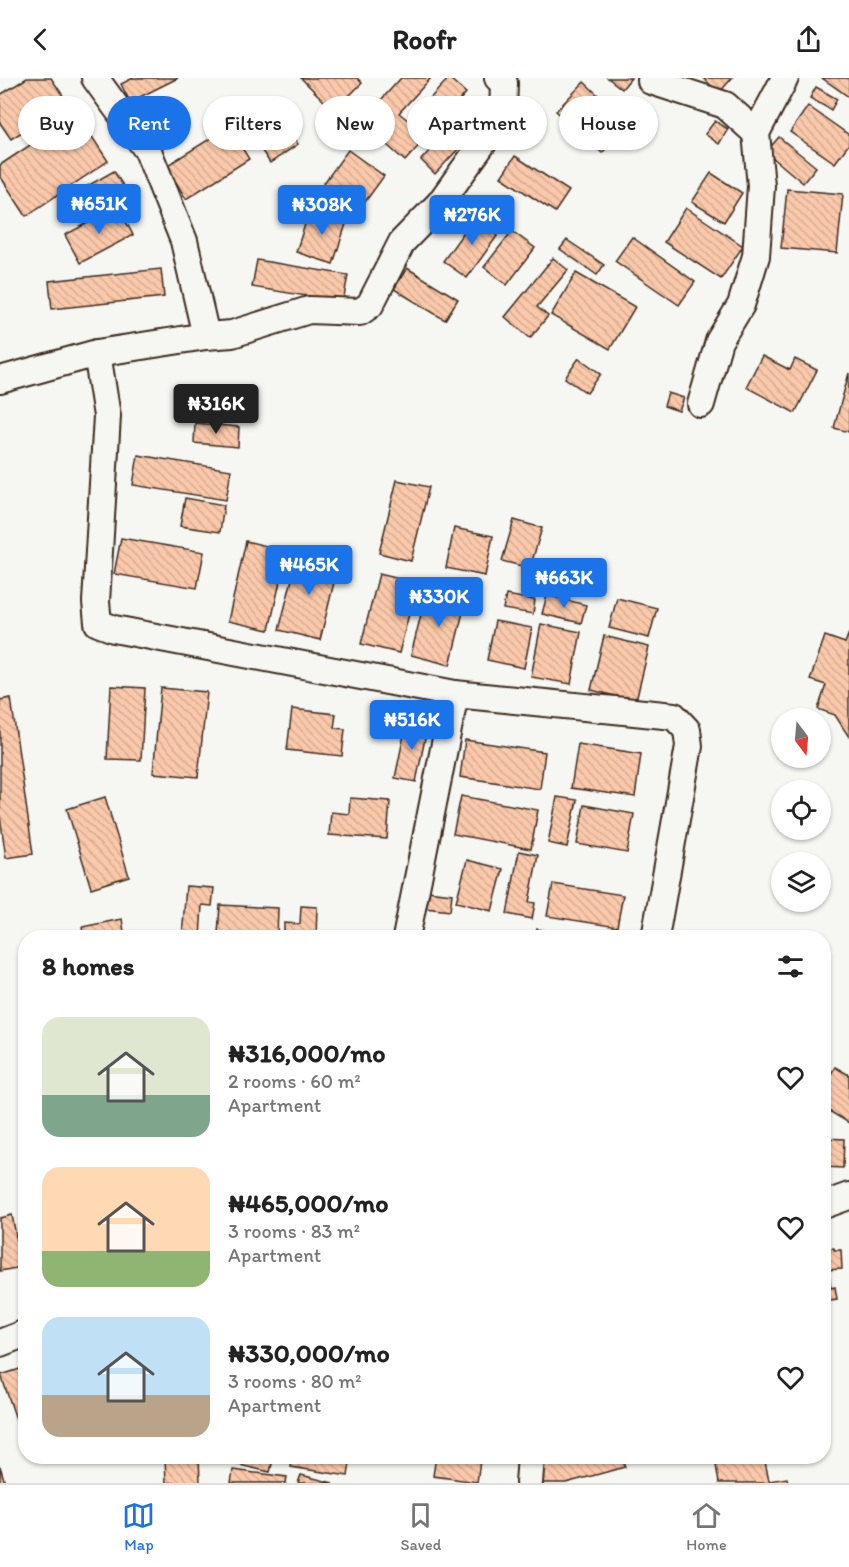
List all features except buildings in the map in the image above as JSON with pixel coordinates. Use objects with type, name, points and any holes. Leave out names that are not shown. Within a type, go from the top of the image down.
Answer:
[{"type":"street","points":[[95,78],[148,151],[184,241],[206,336]]},
{"type":"street","points":[[0,380],[97,353],[232,334],[309,310],[360,312],[366,309],[402,242],[441,203],[503,115],[504,83],[498,78]]},
{"type":"street","points":[[701,404],[719,341],[741,305],[756,256],[760,186],[756,134],[785,78]]},
{"type":"street","points":[[651,81],[725,105],[756,134]]},
{"type":"street","points":[[97,353],[107,416],[96,602],[98,623],[114,629],[455,694],[674,716],[687,730],[689,746],[657,930]]},
{"type":"street","points":[[408,930],[455,694]]},
{"type":"street","points":[[831,1202],[849,1196]]},
{"type":"street","points":[[0,1343],[18,1336]]},
{"type":"street","points":[[529,1483],[530,1464]]}]
